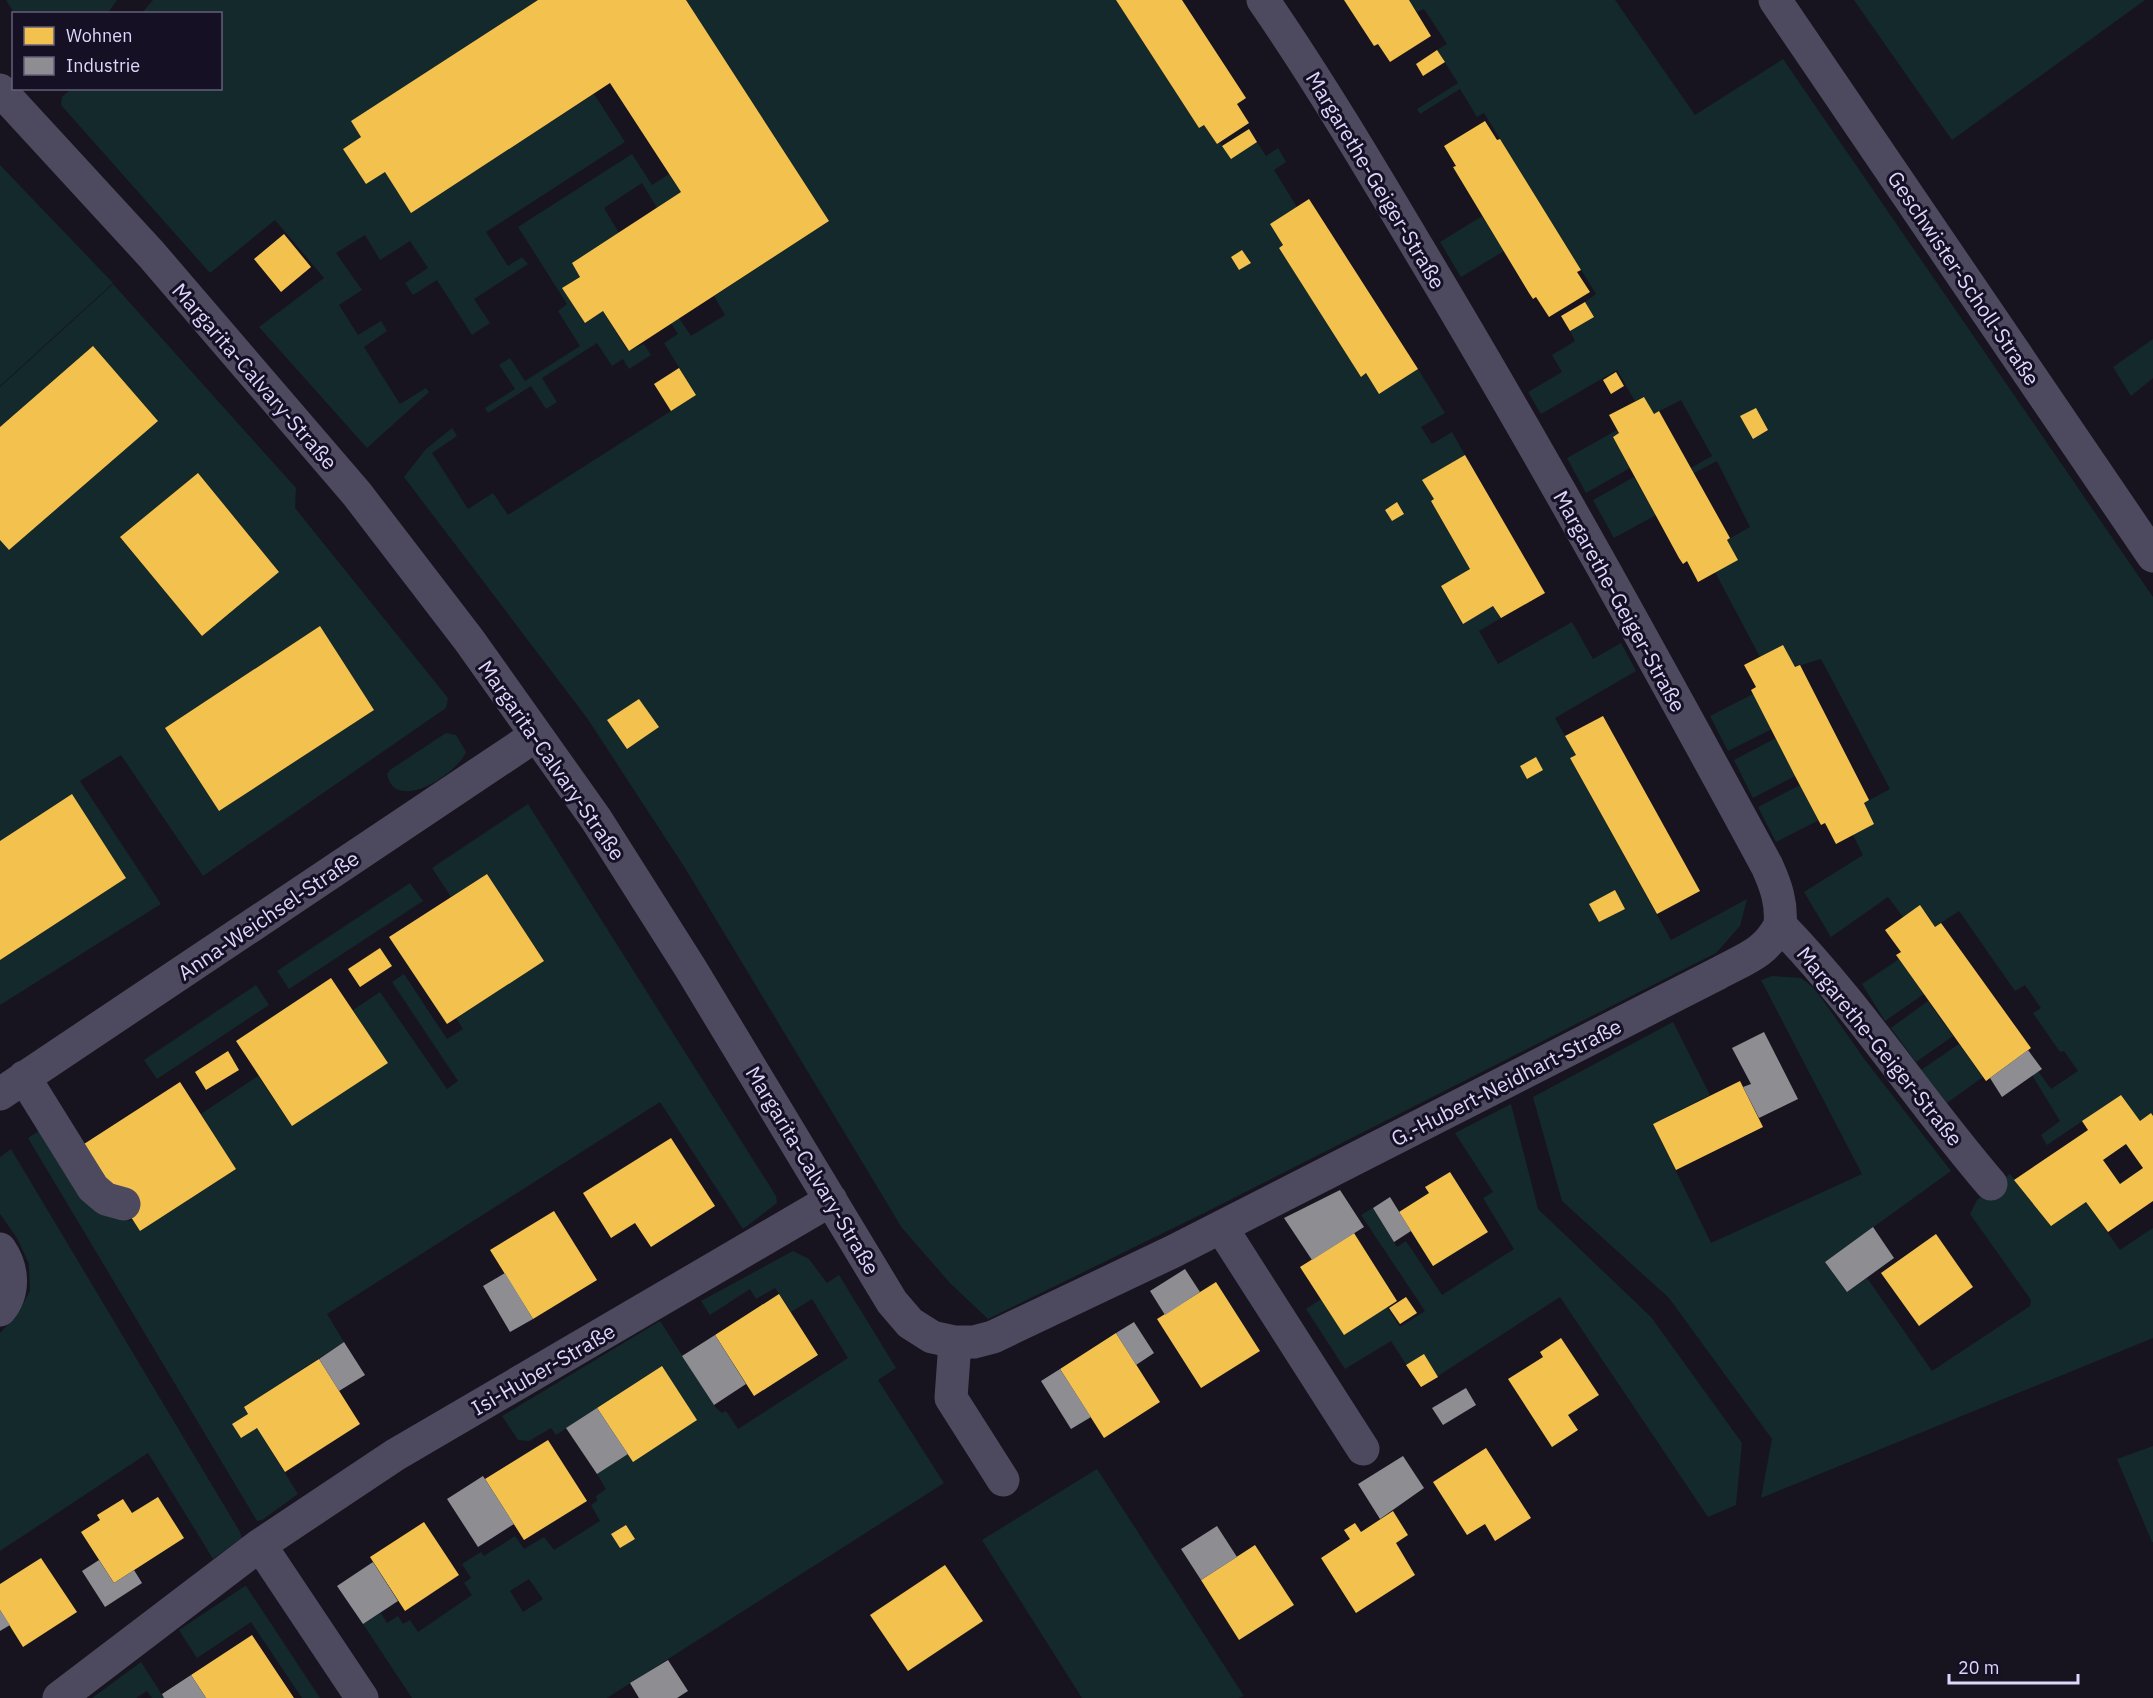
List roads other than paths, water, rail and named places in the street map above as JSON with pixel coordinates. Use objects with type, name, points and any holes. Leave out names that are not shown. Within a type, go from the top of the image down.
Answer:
[{"type":"street","name":"Margarethe-Geiger-Straße","points":[[1263,0],[1354,140],[1466,326],[1544,463],[1767,866],[1777,888],[1782,910],[1780,925],[1848,1000],[1903,1076],[1991,1184]]},
{"type":"street","name":"Geschwister-Scholl-Straße","points":[[1775,0],[2153,556]]},
{"type":"street","name":"Margarita-Calvary-Straße","points":[[0,90],[151,255],[357,494],[469,640],[609,839],[892,1302],[904,1316],[932,1337],[954,1342]]},
{"type":"street","name":"Anna-Weichsel-Straße","points":[[12,1085],[535,736]]},
{"type":"street","name":"G.-Hubert-Neidhart-Straße","points":[[954,1342],[974,1342],[1012,1329],[1221,1227],[1758,952],[1771,942],[1780,925]]},
{"type":"street","points":[[12,1085],[93,1188],[106,1199],[124,1204]]},
{"type":"street","name":"Isi-Huber-Straße","points":[[59,1698],[260,1545],[395,1455],[831,1200]]},
{"type":"street","points":[[1221,1227],[1363,1449]]},
{"type":"street","points":[[0,1249],[7,1261],[11,1282],[10,1293],[0,1310]]},
{"type":"street","points":[[954,1342],[951,1398],[1003,1480]]},
{"type":"street","points":[[260,1545],[362,1698]]}]
